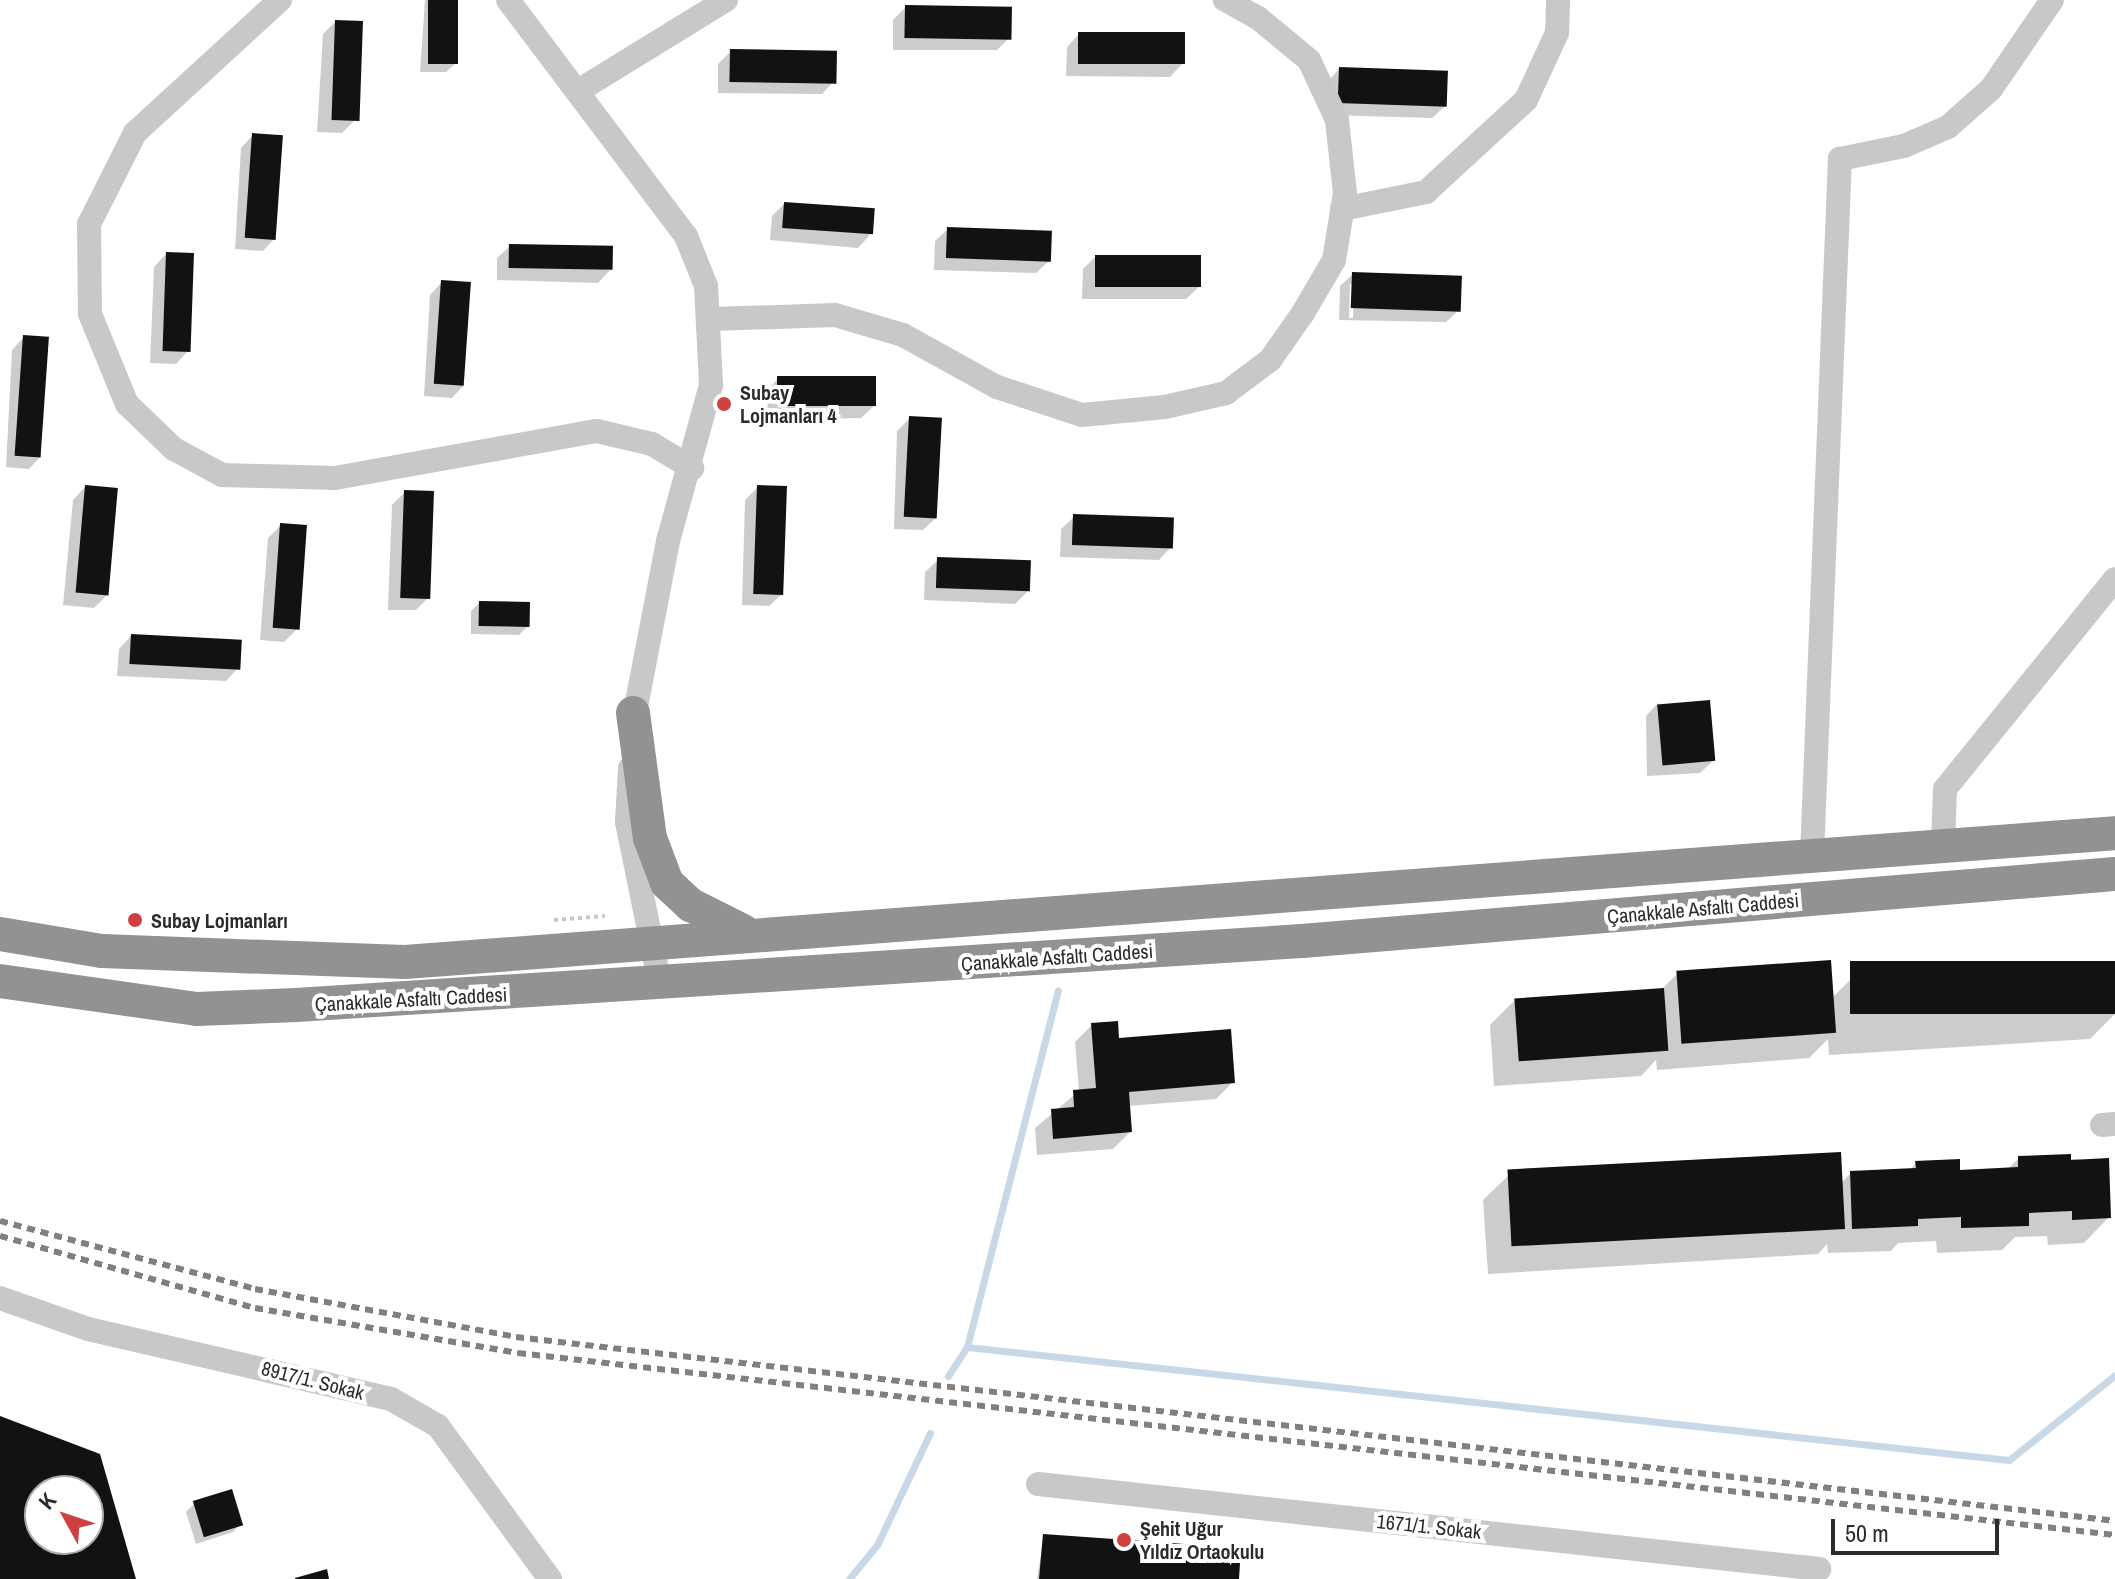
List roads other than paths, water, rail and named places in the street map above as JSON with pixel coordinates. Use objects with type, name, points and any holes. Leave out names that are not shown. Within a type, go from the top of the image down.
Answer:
[{"type":"highway","points":[[633,713],[650,838],[667,883],[691,905],[747,933]]},
{"type":"highway","name":"Çanakkale Asfaltı Caddesi","points":[[0,934],[102,951],[405,962],[651,939],[2115,833]]},
{"type":"highway","name":"Çanakkale Asfaltı Caddesi","points":[[0,981],[197,1009],[660,984],[1286,942],[2115,874]]},
{"type":"street","points":[[280,0],[135,133],[89,224],[90,314],[127,404],[174,449],[222,475],[335,478],[597,431],[652,444],[692,468]]},
{"type":"street","points":[[508,0],[686,236],[706,286],[711,319],[711,385],[692,468],[668,541],[633,713],[627,822],[660,984]]},
{"type":"street","points":[[578,91],[726,0]]},
{"type":"street","points":[[711,319],[835,315],[903,335],[997,387],[1082,415],[1165,407],[1226,393],[1270,360],[1334,260],[1342,209],[1337,120],[1309,60],[1258,18],[1225,0]]},
{"type":"street","points":[[1342,209],[1426,192],[1526,100],[1557,33],[1558,0]]},
{"type":"street","points":[[1812,855],[1840,159],[1904,146],[1948,127],[1991,89],[2052,0]]},
{"type":"street","points":[[1943,844],[1945,789],[2115,579]]},
{"type":"street","name":"8917/1. Sokak","points":[[0,1298],[88,1329],[391,1399],[438,1426],[550,1579]]},
{"type":"street","name":"1671/1. Sokak","points":[[1038,1484],[1819,1569]]},
{"type":"waterway","points":[[967,1347],[1058,990]]},
{"type":"waterway","points":[[948,1376],[967,1347],[2009,1460],[2115,1375]]},
{"type":"waterway","points":[[849,1579],[877,1545],[930,1433]]},
{"type":"railway","points":[[0,1221],[255,1289],[516,1337],[2115,1521]]},
{"type":"railway","points":[[0,1236],[255,1308],[518,1353],[2115,1535]]},
{"type":"place","name":"Subay Lojmanları 4","points":[[724,404]]},
{"type":"place","name":"Subay Lojmanları","points":[[135,920]]},
{"type":"place","name":"Şehit Uğur Yıldız Ortaokulu","points":[[1124,1540]]}]
